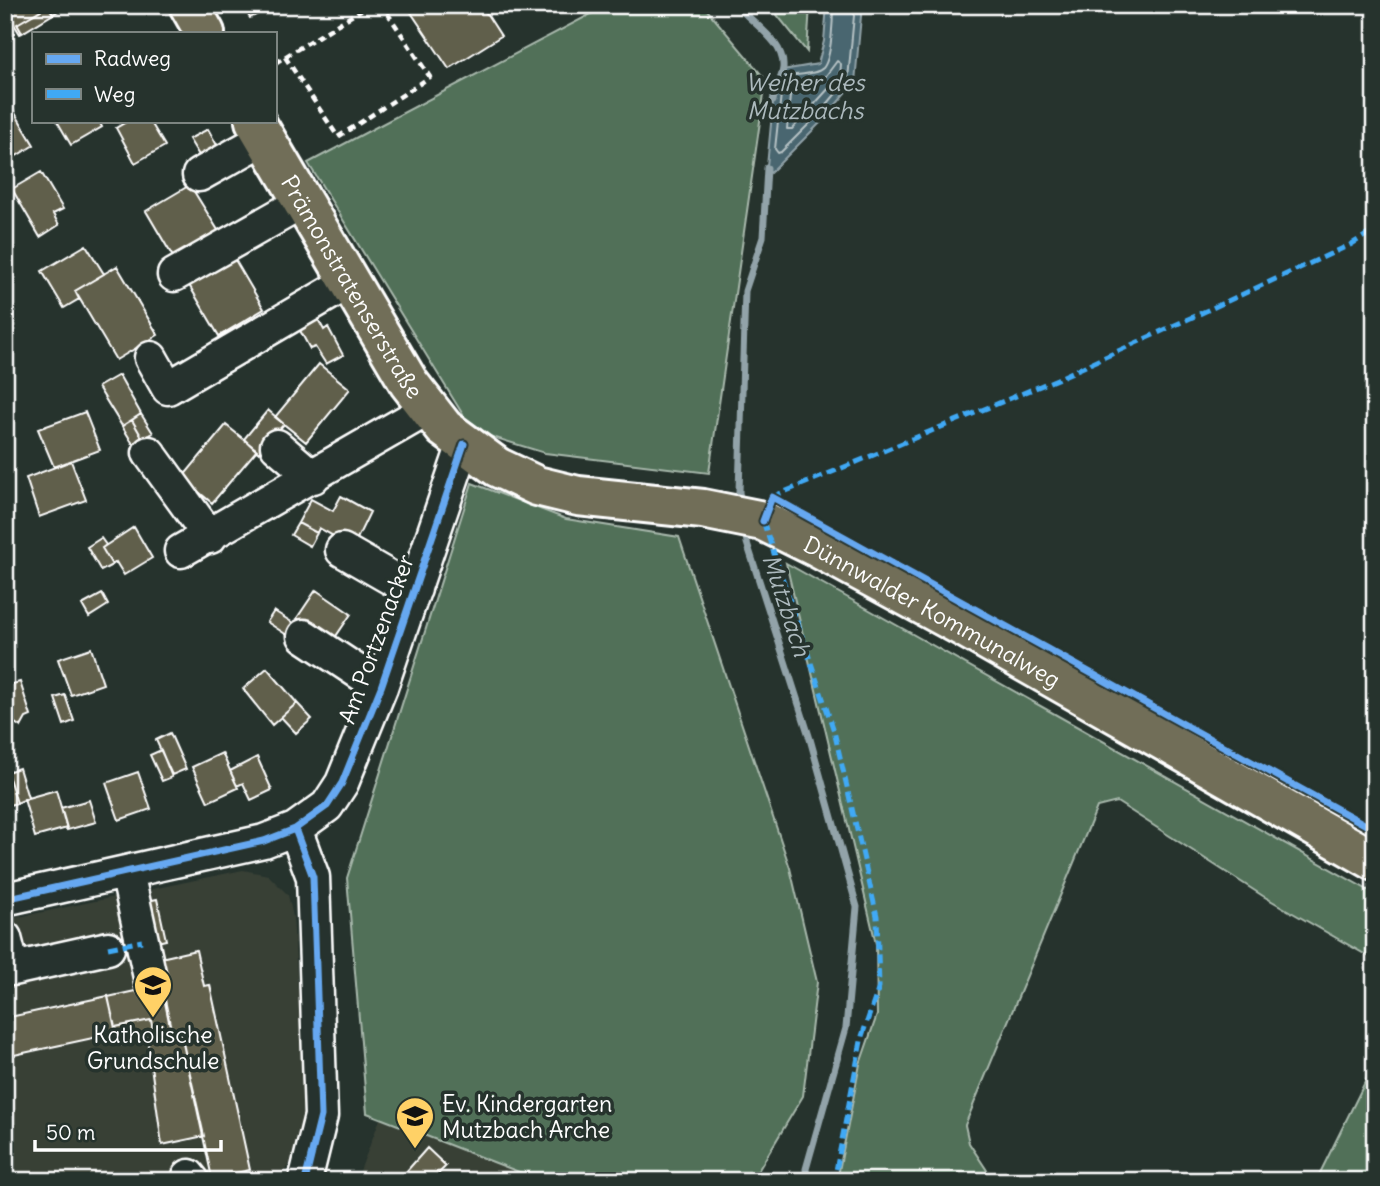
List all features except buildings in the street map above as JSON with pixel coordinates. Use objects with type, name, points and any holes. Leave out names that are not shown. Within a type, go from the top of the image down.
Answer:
[{"type":"main road","points":[[189,5],[204,32]]},
{"type":"main road","name":"Prämonstratenserstraße","points":[[260,129],[409,383],[444,428],[464,444]]},
{"type":"main road","name":"Dünnwalder Kommunalweg","points":[[464,444],[497,467],[537,486],[578,496],[703,509],[753,518],[818,548],[967,629],[1375,861]]},
{"type":"street","points":[[200,175],[260,129]]},
{"type":"street","points":[[174,275],[303,202]]},
{"type":"street","points":[[151,358],[168,388],[349,282]]},
{"type":"street","points":[[181,551],[210,537],[428,409]]},
{"type":"street","name":"Am Portzenacker","points":[[5,899],[264,841],[295,829],[327,806],[342,783],[381,687],[464,444]]},
{"type":"street","points":[[277,446],[313,477]]},
{"type":"street","points":[[149,453],[210,537]]},
{"type":"street","points":[[342,550],[415,589]]},
{"type":"street","points":[[304,636],[381,687]]},
{"type":"street","points":[[295,829],[313,877],[321,1116],[305,1181]]},
{"type":"street","points":[[127,872],[151,982]]},
{"type":"street","points":[[5,938],[13,969],[107,948]]},
{"type":"path","points":[[276,62],[369,5]]},
{"type":"path","points":[[285,57],[338,137],[430,77],[382,5]]},
{"type":"shaded area","name":"Katholische Grundschule","points":[[243,870],[268,875],[288,895],[293,917],[307,1118],[292,1160],[277,1181],[5,1181],[5,920]]},
{"type":"shaded area","name":"Ev. Kindergarten Mutzbach Arche","points":[[380,1119],[542,1181],[356,1181]]},
{"type":"green space","points":[[608,5],[703,5],[766,80],[709,473],[545,453],[473,431],[308,163]]},
{"type":"green space","points":[[769,5],[810,5],[807,52]]},
{"type":"green space","points":[[472,483],[566,519],[679,537],[790,868],[817,982],[803,1096],[758,1171],[759,1181],[542,1181],[367,1113],[347,878]]},
{"type":"green space","points":[[786,563],[1375,894],[1375,960],[1263,896],[1117,802],[1097,807],[965,1125],[969,1143],[994,1181],[837,1181],[860,1064],[877,1015],[876,944]]},
{"type":"green space","points":[[1375,1062],[1375,1159],[1365,1181],[1316,1181]]},
{"type":"water","name":"Weiher des Mutzbachs","points":[[827,5],[862,5],[855,82],[824,119],[766,177],[774,92],[783,70],[818,64],[824,41]]},
{"type":"waterway","name":"Mutzbach","points":[[737,5],[779,49],[783,68],[773,101]]},
{"type":"waterway","name":"Mutzbach","points":[[741,506],[739,492],[745,291],[763,237],[767,168]]},
{"type":"waterway","name":"Mutzbach","points":[[745,528],[747,543],[810,739],[857,907],[846,1028],[806,1169],[807,1181]]},
{"type":"marked path","points":[[772,497],[1057,379],[1350,245],[1375,230]]},
{"type":"marked path","points":[[763,521],[834,731],[877,916],[879,987],[862,1036],[834,1181]]},
{"type":"marked path","points":[[108,948],[142,941]]},
{"type":"cycle path","points":[[5,899],[264,841],[295,829],[327,806],[342,783],[381,687],[464,444]]},
{"type":"cycle path","points":[[763,521],[772,497],[1375,830]]},
{"type":"cycle path","points":[[295,829],[313,877],[321,1116],[305,1181]]},
{"type":"place","name":"Katholische Grundschule","points":[[153,1019]]},
{"type":"place","name":"Ev. Kindergarten Mutzbach Arche","points":[[415,1150]]}]
